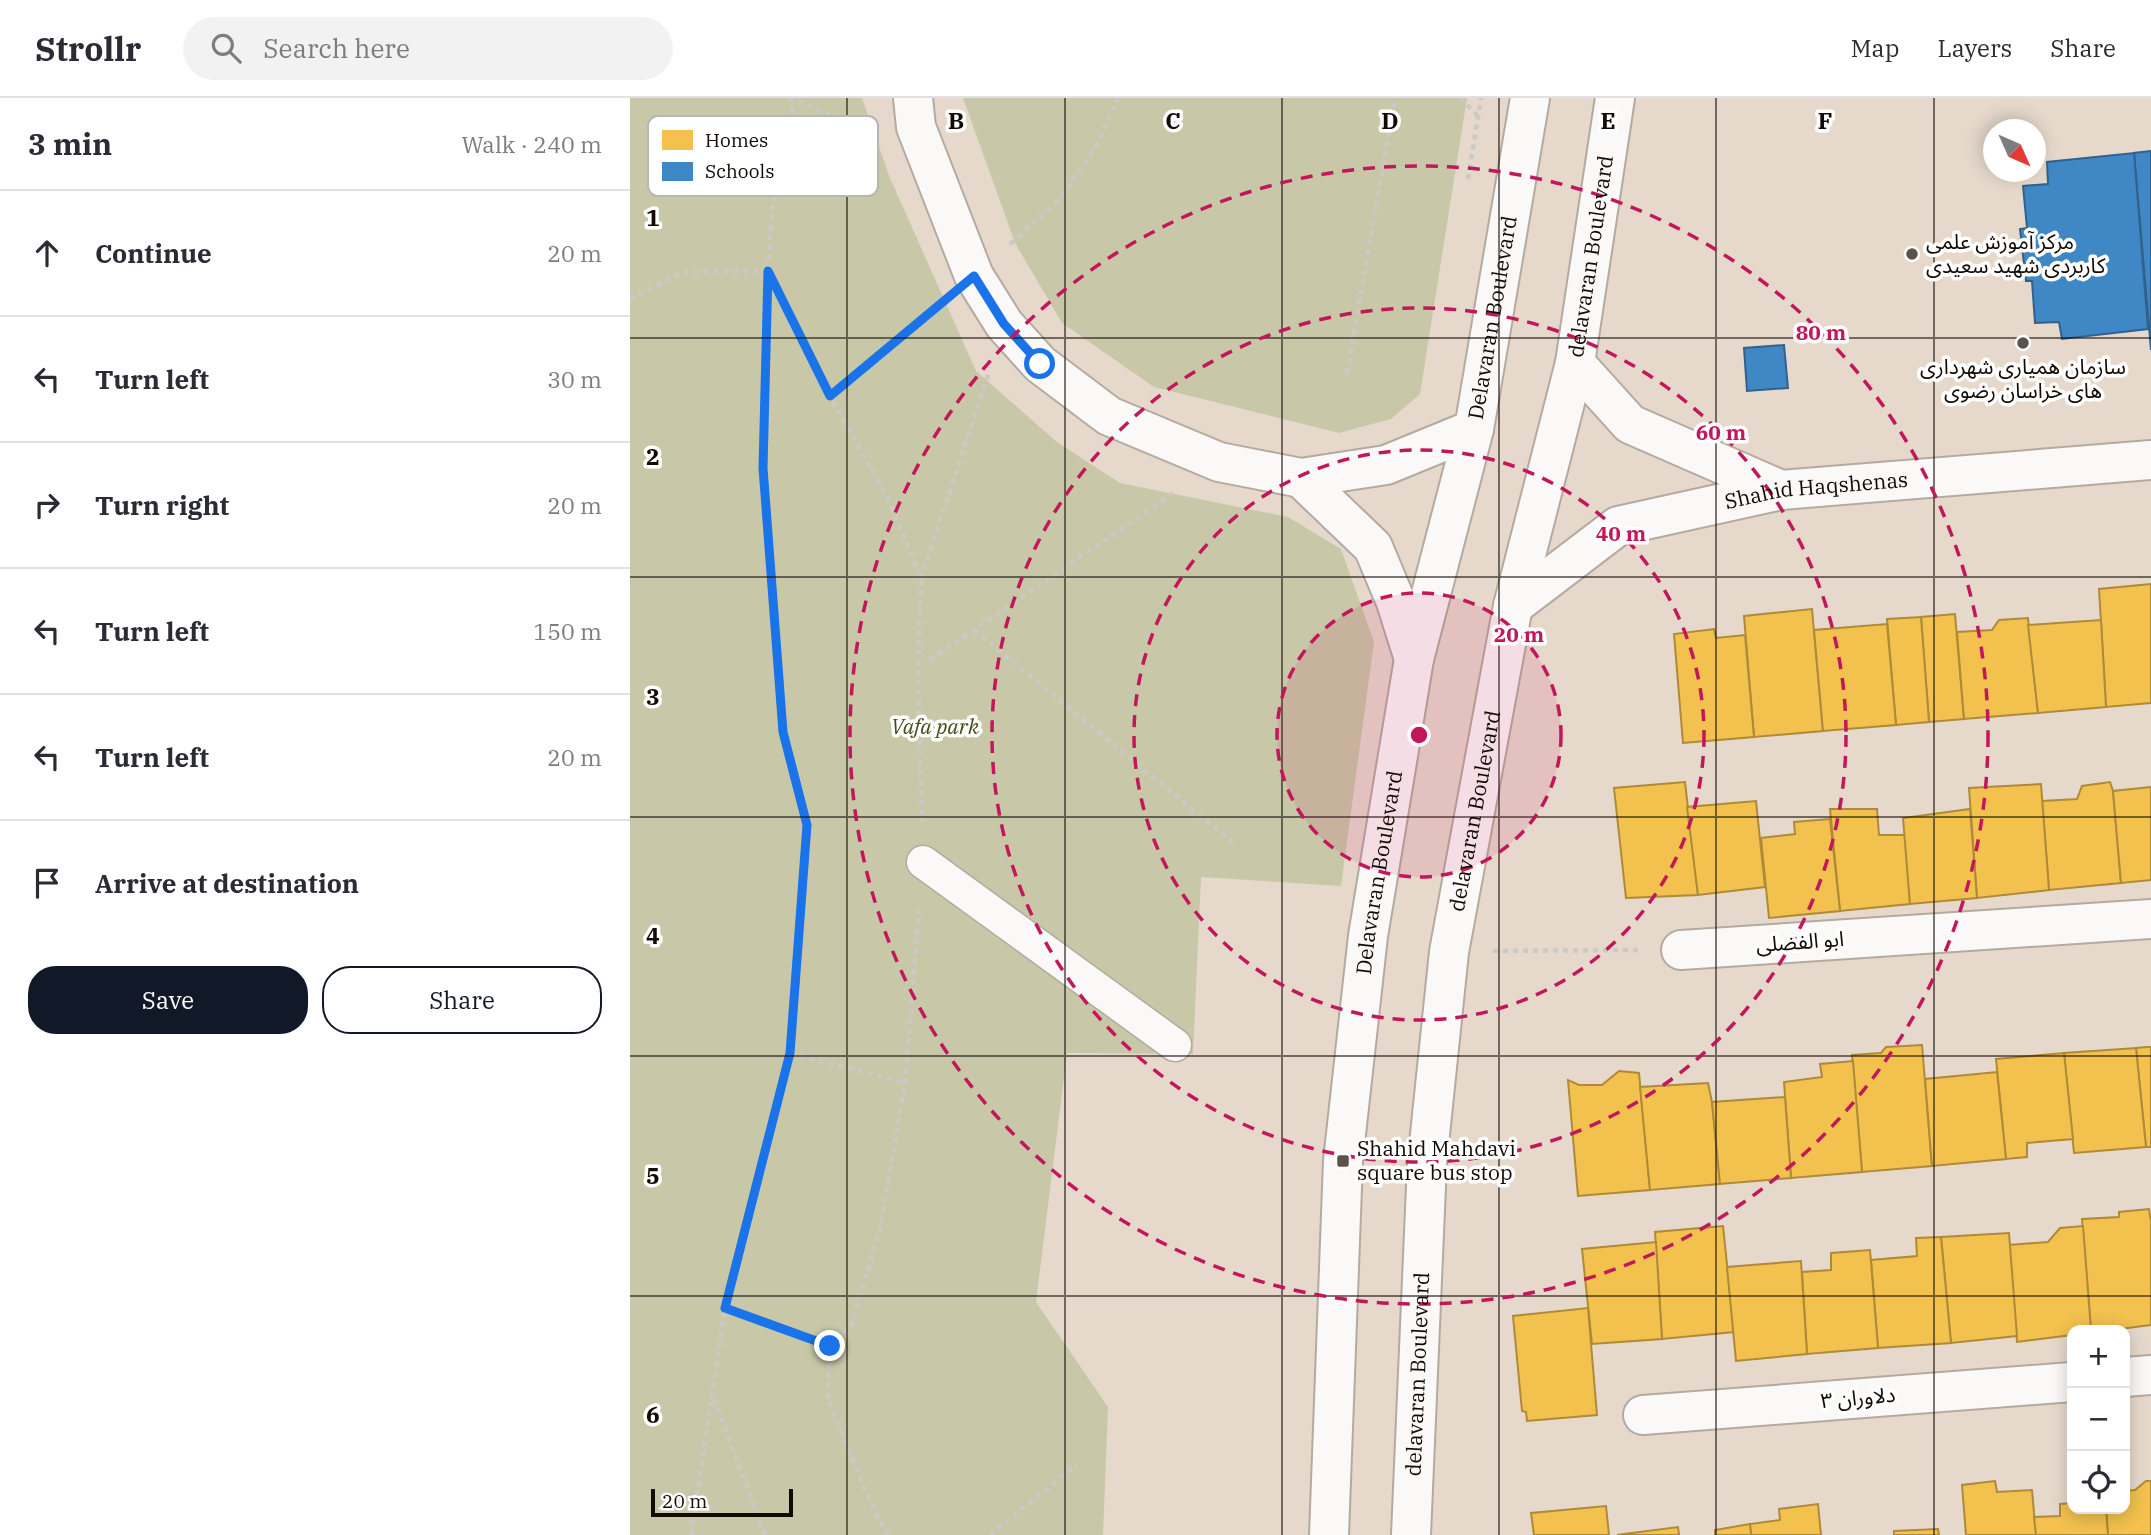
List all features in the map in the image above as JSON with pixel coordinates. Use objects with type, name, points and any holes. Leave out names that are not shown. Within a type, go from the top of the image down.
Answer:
[{"type":"street","name":"Delavaran Boulevard","points":[[1329,1535],[1343,1161],[1368,936],[1415,659],[1474,429],[1530,98]]},
{"type":"street","name":"delavaran Boulevard","points":[[1411,1535],[1427,1163],[1449,952],[1513,606],[1575,363],[1615,98]]},
{"type":"street","points":[[914,112],[974,276],[1004,324],[1040,364],[1109,416],[1219,462],[1301,478],[1386,466],[1474,429]]},
{"type":"street","points":[[1575,363],[1630,424],[1781,489]]},
{"type":"street","name":"Shahid Haqshenas","points":[[1513,606],[1618,526],[1781,489],[2151,460]]},
{"type":"street","points":[[1301,478],[1373,547],[1415,659]]},
{"type":"street","points":[[923,862],[1175,1045]]},
{"type":"street","name":"ابو الفضلی","points":[[1681,950],[2151,919]]},
{"type":"street","points":[[2130,1377],[2151,1375]]},
{"type":"street","name":"دلاوران ۳","points":[[1643,1415],[2067,1382]]},
{"type":"path","points":[[768,271],[830,396],[974,276],[1060,199],[1099,141],[1118,98]]},
{"type":"path","points":[[1347,373],[1395,98]]},
{"type":"path","points":[[1460,98],[1478,116]]},
{"type":"path","points":[[791,100],[830,116]]},
{"type":"path","points":[[878,121],[914,112]]},
{"type":"path","points":[[691,1535],[725,1308],[790,1053],[807,825],[783,732],[763,468],[768,271],[774,196]]},
{"type":"path","points":[[630,299],[682,272],[768,271]]},
{"type":"path","points":[[921,579],[1004,324]]},
{"type":"path","points":[[930,660],[1219,462]]},
{"type":"path","points":[[974,630],[1236,845]]},
{"type":"path","points":[[1449,952],[1681,950]]},
{"type":"path","points":[[790,1053],[905,1083]]},
{"type":"path","points":[[725,1308],[830,1346],[828,1399],[870,1501],[888,1535]]},
{"type":"path","points":[[713,1398],[765,1535]]},
{"type":"path","points":[[989,1535],[1077,1464]]},
{"type":"green space","name":"Vafa park","points":[[630,98],[862,98],[868,116],[648,116],[648,196],[878,196],[878,144],[890,178],[976,371],[1057,442],[1120,483],[1288,517],[1341,549],[1374,642],[1341,886],[1201,877],[1193,1054],[1067,1053],[1036,1302],[1108,1407],[1103,1535],[630,1535]]},
{"type":"green space","points":[[963,98],[1467,98],[1420,394],[1391,419],[1339,433],[1154,387],[1062,323],[1015,243]]},
{"type":"building: Homes","points":[[2151,584],[2151,703],[2106,707],[2099,589]]},
{"type":"building: Homes","points":[[1812,609],[1823,731],[1754,737],[1744,616]]},
{"type":"building: Homes","points":[[1955,614],[1964,719],[1929,722],[1921,617]]},
{"type":"building: Homes","points":[[1921,617],[1929,722],[1896,725],[1887,619]]},
{"type":"building: Homes","points":[[2028,618],[2038,713],[1964,719],[1957,632],[1992,630],[1999,620]]},
{"type":"building: Homes","points":[[2101,620],[2106,707],[2038,713],[2028,625]]},
{"type":"building: Homes","points":[[1887,624],[1896,725],[1823,731],[1814,630]]},
{"type":"building: Homes","points":[[1714,629],[1716,638],[1745,635],[1754,737],[1683,743],[1674,634]]},
{"type":"building: Homes","points":[[1685,782],[1698,895],[1626,898],[1614,788]]},
{"type":"building: Homes","points":[[2110,782],[2121,883],[2049,890],[2042,801],[2077,799],[2082,786]]},
{"type":"building: Homes","points":[[2041,784],[2049,890],[1977,898],[1969,788]]},
{"type":"building: Homes","points":[[2151,787],[2151,880],[2121,883],[2113,791]]},
{"type":"building: Homes","points":[[1756,801],[1765,887],[1698,895],[1687,807]]},
{"type":"building: Homes","points":[[1830,809],[1877,809],[1879,835],[1905,835],[1910,904],[1840,911]]},
{"type":"building: Homes","points":[[1970,809],[1977,898],[1910,904],[1903,818]]},
{"type":"building: Homes","points":[[1830,819],[1840,911],[1769,918],[1761,838],[1795,834],[1794,822]]},
{"type":"building: Homes","points":[[1922,1045],[1932,1166],[1862,1172],[1852,1055],[1881,1053],[1886,1047]]},
{"type":"building: Homes","points":[[2151,1047],[2151,1147],[2146,1147],[2136,1048]]},
{"type":"building: Homes","points":[[2136,1048],[2146,1147],[2074,1153],[2064,1053]]},
{"type":"building: Homes","points":[[2064,1053],[2073,1139],[2027,1143],[2027,1157],[2006,1159],[1996,1059]]},
{"type":"building: Homes","points":[[1853,1061],[1862,1172],[1791,1178],[1784,1082],[1822,1077],[1820,1064]]},
{"type":"building: Homes","points":[[1619,1071],[1639,1073],[1650,1190],[1578,1196],[1568,1080],[1579,1085],[1602,1085]]},
{"type":"building: Homes","points":[[1997,1072],[2006,1159],[1932,1166],[1925,1079]]},
{"type":"building: Homes","points":[[1708,1083],[1720,1184],[1650,1190],[1640,1087]]},
{"type":"building: Homes","points":[[1785,1097],[1791,1178],[1720,1184],[1712,1102]]},
{"type":"building: Homes","points":[[2149,1209],[2151,1325],[2130,1328],[2130,1325],[2091,1325],[2082,1219],[2119,1217],[2119,1212]]},
{"type":"building: Homes","points":[[1723,1226],[1734,1332],[1662,1339],[1655,1232]]},
{"type":"building: Homes","points":[[2083,1226],[2091,1325],[2067,1325],[2067,1336],[2017,1342],[2009,1245],[2048,1242],[2060,1228]]},
{"type":"building: Homes","points":[[2009,1233],[2017,1336],[1951,1343],[1941,1237]]},
{"type":"building: Homes","points":[[1941,1237],[1951,1343],[1878,1348],[1871,1260],[1917,1256],[1916,1238]]},
{"type":"building: Homes","points":[[1656,1242],[1662,1339],[1592,1344],[1582,1249]]},
{"type":"building: Homes","points":[[1870,1250],[1878,1348],[1807,1354],[1802,1272],[1831,1270],[1831,1253]]},
{"type":"building: Homes","points":[[1801,1261],[1807,1354],[1736,1361],[1727,1267]]},
{"type":"building: Homes","points":[[1588,1308],[1597,1415],[1527,1421],[1526,1412],[1522,1411],[1513,1316]]},
{"type":"building: Homes","points":[[1995,1481],[1997,1492],[2032,1490],[2036,1535],[1966,1535],[1962,1485]]},
{"type":"building: Homes","points":[[2146,1481],[2151,1481],[2151,1535],[2108,1535],[2106,1514],[2130,1514],[2130,1490],[2135,1490]]},
{"type":"building: Homes","points":[[2067,1503],[2067,1514],[2106,1514],[2108,1535],[2036,1535],[2034,1517],[2060,1516],[2060,1504]]},
{"type":"building: Homes","points":[[1818,1504],[1821,1535],[1751,1535],[1750,1524],[1780,1520],[1779,1509]]},
{"type":"building: Homes","points":[[1606,1506],[1609,1535],[1534,1535],[1531,1513]]},
{"type":"building: Homes","points":[[1750,1524],[1751,1535],[1715,1535],[1715,1530]]},
{"type":"building: Homes","points":[[1678,1527],[1679,1535],[1617,1535],[1624,1534]]},
{"type":"building: Homes","points":[[1938,1529],[1939,1535],[1894,1535],[1894,1531]]},
{"type":"building: Schools","points":[[2151,151],[2151,350],[2134,153]]},
{"type":"building: Schools","points":[[2134,153],[2148,329],[2062,339],[2059,322],[2035,323],[2032,281],[2026,281],[2020,229],[2027,228],[2023,186],[2048,184],[2047,162]]},
{"type":"building: Schools","points":[[1784,345],[1788,388],[1747,391],[1744,348]]},
{"type":"place","name":"مرکز آموزش علمی کاربردی شهید سعیدی","points":[[1912,254]]},
{"type":"place","name":"سازمان همیاری شهرداری های خراسان رضوی","points":[[2023,343]]},
{"type":"place","name":"Shahid Mahdavi square bus stop","points":[[1343,1161]]},
{"type":"route","points":[[830,1346],[725,1308],[790,1053],[807,825],[783,732],[763,468],[768,271],[830,396],[974,276],[1004,324],[1040,364]]}]
